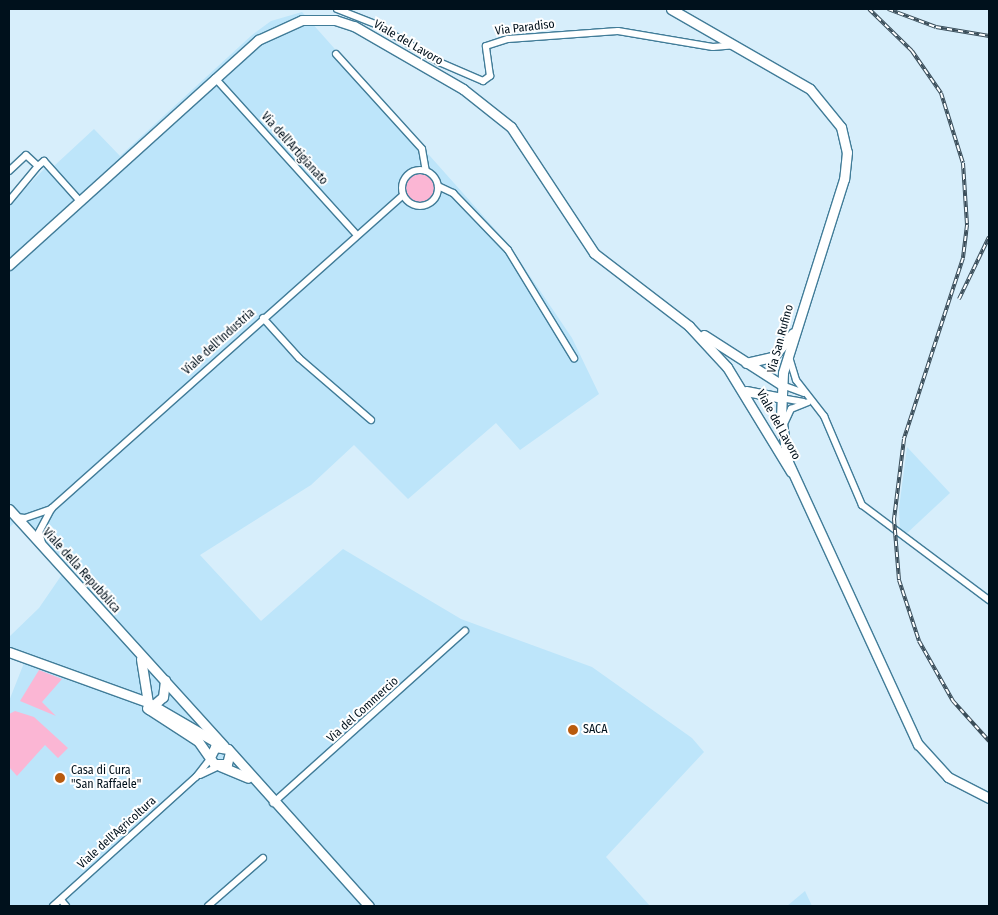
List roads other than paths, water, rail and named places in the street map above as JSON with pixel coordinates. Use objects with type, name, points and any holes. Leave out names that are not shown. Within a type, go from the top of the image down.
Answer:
[{"type":"street","name":"Via Paradiso","points":[[335,20],[338,9],[483,81],[490,76],[486,46],[508,39],[618,31],[713,47],[735,45]]},
{"type":"street","name":"Via San Rufino","points":[[671,9],[819,96],[844,138],[844,179],[788,349],[781,398],[782,432],[792,473],[918,744],[948,776],[989,798]]},
{"type":"street","name":"Viale del Lavoro","points":[[9,265],[215,78],[278,28],[302,20],[335,20],[354,26],[463,89],[499,116],[523,141],[569,220],[594,253],[689,326],[782,385]]},
{"type":"street","points":[[336,54],[422,149],[426,172],[438,186],[453,193],[508,250],[574,358]]},
{"type":"street","name":"Via dell'Artigianato","points":[[215,78],[356,234]]},
{"type":"street","points":[[9,171],[26,155],[38,166]]},
{"type":"street","points":[[9,201],[44,161],[79,200]]},
{"type":"street","points":[[426,172],[407,176],[403,195],[412,204],[424,206],[435,198],[438,186]]},
{"type":"street","name":"Viale dell'Industria","points":[[27,530],[38,515],[52,508],[356,234],[403,195]]},
{"type":"street","points":[[263,318],[299,358],[371,420]]},
{"type":"street","name":"Viale del Lavoro","points":[[689,326],[744,390],[792,473]]},
{"type":"street","points":[[743,362],[773,357],[793,333]]},
{"type":"street","points":[[788,349],[793,376],[809,399]]},
{"type":"street","points":[[782,385],[817,405],[867,511],[989,600]]},
{"type":"street","name":"Viale del Lavoro","points":[[744,390],[755,396],[781,398]]},
{"type":"street","points":[[781,398],[809,399]]},
{"type":"street","points":[[782,432],[791,409],[809,399]]},
{"type":"street","name":"Viale dell'Industria","points":[[42,525],[52,508]]},
{"type":"street","name":"Viale dell'Industria","points":[[12,513],[38,515]]},
{"type":"street","name":"Viale della Repubblica","points":[[12,513],[134,649],[165,680],[252,780],[369,906]]},
{"type":"street","points":[[27,530],[42,525],[42,547]]},
{"type":"street","name":"Via del Commercio","points":[[273,803],[465,631]]},
{"type":"street","name":"Viale della Repubblica","points":[[134,649],[146,667],[150,705],[198,740],[210,758],[220,766],[252,780]]},
{"type":"street","points":[[9,652],[125,693],[150,705],[225,748],[229,761],[220,766]]},
{"type":"street","points":[[45,665],[150,705]]},
{"type":"street","points":[[125,693],[140,691],[147,680]]},
{"type":"street","points":[[150,705],[163,697],[165,680]]},
{"type":"street","points":[[210,758],[213,748],[225,748]]},
{"type":"street","name":"Viale dell'Agricoltura","points":[[54,906],[196,777],[210,758]]},
{"type":"street","name":"Viale dell'Agricoltura","points":[[196,777],[220,766]]},
{"type":"street","points":[[208,906],[263,858]]},
{"type":"street","points":[[60,900],[66,906]]},
{"type":"railway","points":[[869,9],[912,51],[941,93],[963,163],[967,225],[963,258],[904,439],[894,519],[899,580],[919,641],[953,701],[989,741]]},
{"type":"railway","points":[[888,9],[936,27],[989,36]]},
{"type":"railway","points":[[959,299],[989,237]]},
{"type":"place","name":"SACA","points":[[573,730]]},
{"type":"place","name":"Casa di Cura \"San Raffaele\"","points":[[60,778]]}]
